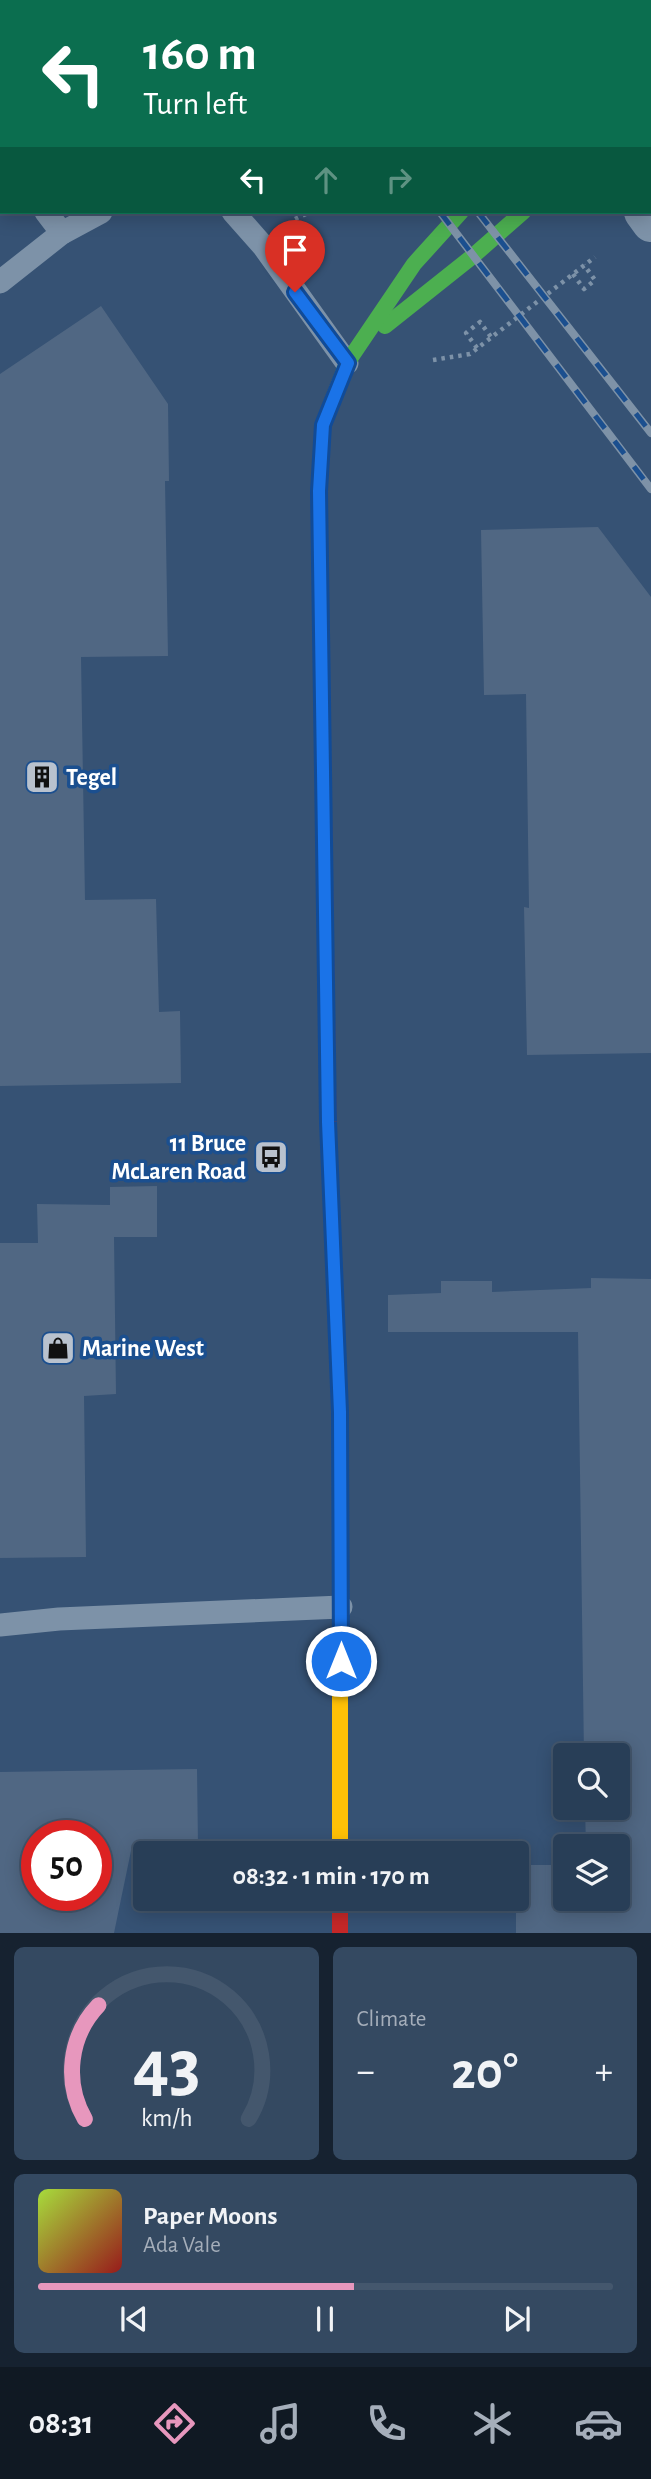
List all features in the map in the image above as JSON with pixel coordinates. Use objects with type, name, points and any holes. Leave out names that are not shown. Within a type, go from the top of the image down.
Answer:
[{"type":"main road","points":[[340,1841],[340,1412],[328,1122],[319,491],[323,425],[353,355],[414,264],[459,214]]},
{"type":"main road","points":[[353,355],[521,214]]},
{"type":"main road","points":[[340,1911],[340,1933]]},
{"type":"lane","points":[[48,214],[62,233]]},
{"type":"lane","points":[[0,282],[62,233],[97,214]]},
{"type":"lane","points":[[235,214],[353,355]]},
{"type":"lane","points":[[0,1625],[59,1619],[341,1606]]},
{"type":"path","points":[[300,214],[294,219],[305,214]]},
{"type":"path","points":[[433,360],[470,354],[595,257]]},
{"type":"path","points":[[573,274],[584,289],[590,285],[595,280],[584,265]]},
{"type":"path","points":[[477,348],[466,333],[480,322],[491,337]]},
{"type":"building","name":"Tegel","points":[[101,306],[168,404],[169,481],[165,481],[168,656],[81,657],[85,900],[156,899],[159,1012],[180,1011],[181,1083],[0,1086],[0,374]]},
{"type":"building","points":[[598,527],[651,597],[651,1053],[527,1055],[524,907],[529,908],[526,694],[484,695],[481,530]]},
{"type":"building","points":[[157,1186],[157,1237],[114,1237],[116,1394],[84,1396],[86,1557],[0,1558],[0,1243],[38,1243],[37,1204],[110,1205],[110,1187]]},
{"type":"building","points":[[591,1278],[651,1279],[651,1933],[516,1933],[516,1911],[529,1911],[529,1865],[553,1865],[553,1911],[630,1911],[630,1834],[586,1834],[585,1820],[630,1820],[630,1743],[584,1743],[578,1332],[388,1332],[388,1295],[441,1293],[441,1281],[492,1281],[492,1292],[591,1288]]},
{"type":"building","points":[[197,1769],[198,1841],[133,1841],[114,1933],[0,1933],[0,1772]]},
{"type":"railway","points":[[442,214],[651,489]]},
{"type":"railway","points":[[480,214],[651,433]]},
{"type":"traffic: fast","points":[[339,384],[347,363],[414,264],[459,214]]},
{"type":"traffic: fast","points":[[385,326],[521,214]]},
{"type":"traffic: fast","points":[[329,1150],[340,1412],[340,1548]]},
{"type":"traffic: slow","points":[[322,687],[319,491],[323,425],[339,384]]},
{"type":"traffic: slow","points":[[340,1548],[340,1841]]},
{"type":"traffic: jam","points":[[322,687],[329,1150]]},
{"type":"traffic: jam","points":[[340,1911],[340,1933]]},
{"type":"place","name":"Tegel","points":[[42,777]]},
{"type":"place","name":"11 Bruce McLaren Road","points":[[271,1157]]},
{"type":"place","name":"Marine West","points":[[58,1348]]},
{"type":"route","points":[[295,292],[348,363],[323,425],[319,491],[328,1122],[340,1412],[341,1661]]}]
